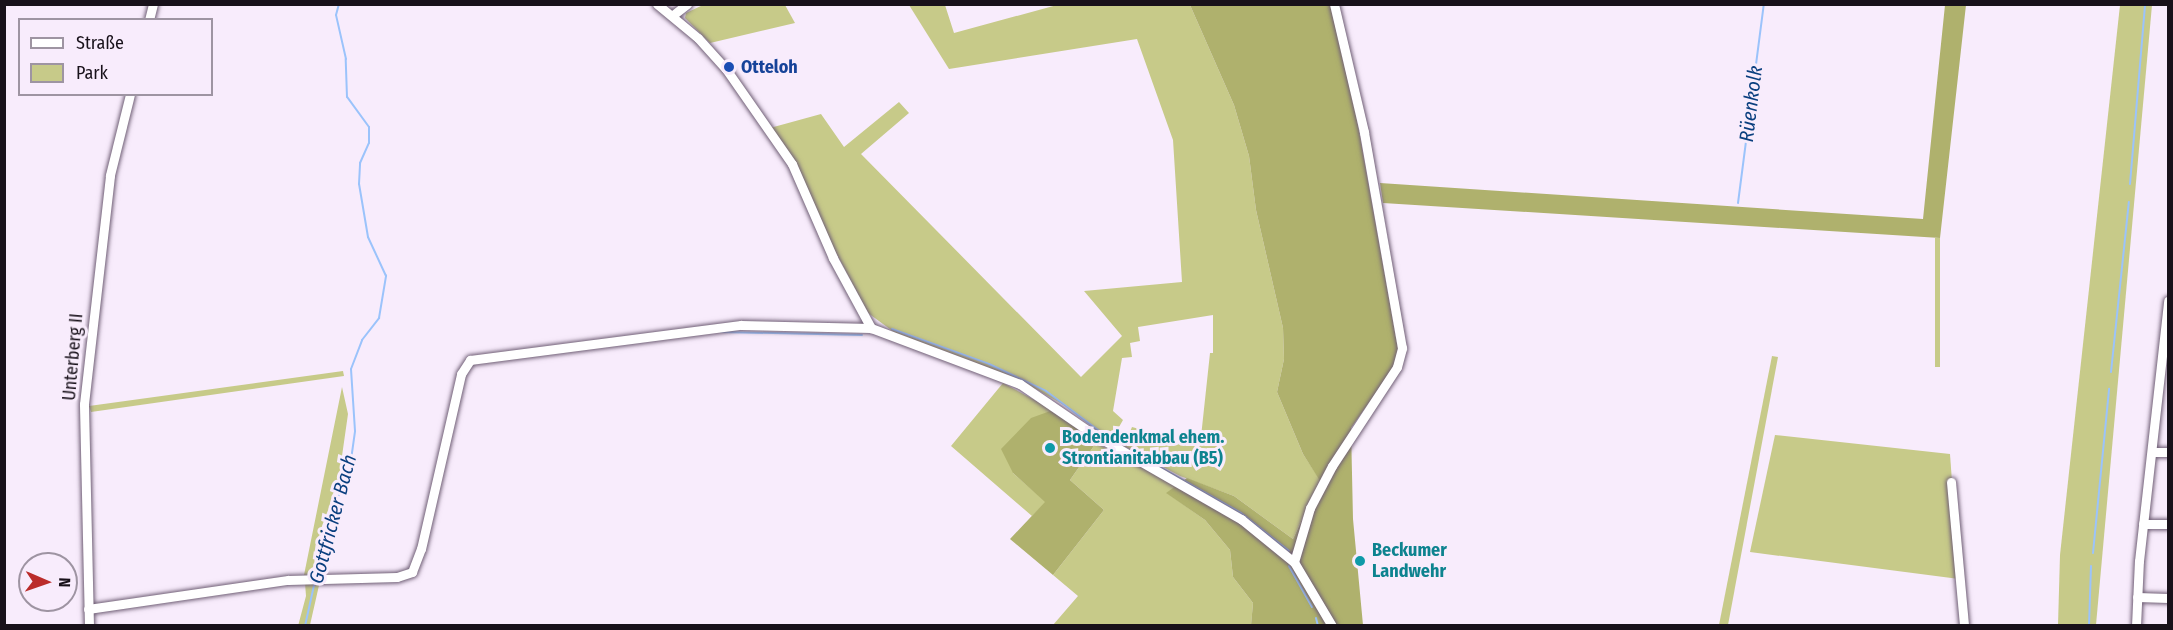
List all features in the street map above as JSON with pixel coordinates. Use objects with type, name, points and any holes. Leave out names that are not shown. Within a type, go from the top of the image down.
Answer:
[{"type":"street","points":[[657,4],[673,15],[726,69],[792,164],[833,258],[871,328]]},
{"type":"street","points":[[673,15],[687,4]]},
{"type":"street","points":[[1294,562],[1310,508],[1332,466],[1397,367],[1402,348],[1364,132],[1334,4]]},
{"type":"street","name":"Unterberg II","points":[[89,626],[84,404],[111,175],[130,96]]},
{"type":"street","points":[[2136,626],[2144,524],[2165,381],[2169,301]]},
{"type":"street","points":[[88,609],[288,580],[397,577],[412,572],[421,549],[461,374],[470,360],[741,325],[871,328],[1020,384],[1093,434],[1241,519],[1294,562],[1332,626]]},
{"type":"street","points":[[2154,452],[2169,452]]},
{"type":"street","points":[[1951,482],[1964,626]]},
{"type":"street","points":[[2144,524],[2169,524]]},
{"type":"street","points":[[2137,597],[2169,598]]},
{"type":"green space","points":[[703,5],[785,5],[795,23],[710,43],[685,18],[686,13]]},
{"type":"green space","points":[[909,5],[945,5],[954,33],[1057,5],[1190,5],[1234,105],[1249,156],[1256,210],[1283,328],[1284,359],[1277,392],[1303,454],[1320,480],[1293,539],[1234,496],[1180,476],[1124,446],[1132,427],[1200,446],[1210,353],[1213,353],[1213,315],[1138,327],[1140,341],[1130,343],[1132,357],[1122,358],[1113,411],[1123,420],[1111,441],[1069,408],[1022,381],[898,335],[868,313],[770,128],[821,114],[844,147],[899,102],[909,113],[861,154],[1081,377],[1122,336],[1084,291],[1182,282],[1173,140],[1137,39],[949,69]]},
{"type":"green space","points":[[1190,5],[1331,5],[1345,53],[1398,348],[1394,367],[1351,428],[1353,519],[1363,625],[1251,625],[1253,603],[1233,577],[1230,550],[1205,520],[1166,493],[1187,478],[1234,496],[1293,539],[1320,481],[1303,454],[1277,392],[1284,359],[1283,328],[1256,210],[1249,156],[1234,105]]},
{"type":"green space","points":[[1945,5],[1966,5],[1940,238],[1383,203],[1380,183],[1923,219]]},
{"type":"green space","points":[[2120,5],[2152,5],[2096,625],[2058,625],[2060,555]]},
{"type":"green space","points":[[1935,238],[1940,238],[1940,367],[1935,367]]},
{"type":"green space","points":[[1772,356],[1778,357],[1728,625],[1719,625]]},
{"type":"green space","points":[[343,371],[344,376],[91,412],[89,406]]},
{"type":"green space","points":[[1003,383],[1053,410],[1013,473],[1046,502],[1032,516],[951,446]]},
{"type":"green space","points":[[342,387],[348,414],[338,484],[322,526],[313,574],[304,575]]},
{"type":"green space","points":[[1053,410],[1096,443],[1070,480],[1104,510],[1053,575],[1010,539],[1045,502],[1013,473],[1001,449],[1031,418]]},
{"type":"green space","points":[[1775,435],[1950,454],[1959,579],[1750,552]]},
{"type":"green space","points":[[1096,443],[1179,485],[1167,493],[1205,520],[1230,550],[1233,577],[1253,603],[1251,626],[1053,625],[1078,596],[1053,575],[1104,510],[1070,480]]},
{"type":"green space","points":[[320,581],[310,625],[298,626],[306,596],[305,583]]},
{"type":"waterway","name":"Gottfricker Bach","points":[[316,576],[327,525],[350,467],[355,431],[351,369],[362,340],[379,318],[386,276],[368,237],[359,184],[360,163],[369,143],[369,127],[347,97],[346,59],[336,15],[339,4]]},
{"type":"waterway","name":"Rüenkolk","points":[[1738,203],[1764,4]]},
{"type":"waterway","points":[[2130,184],[2145,4]]},
{"type":"waterway","points":[[2111,372],[2129,202]]},
{"type":"waterway","points":[[892,329],[989,364],[1046,391],[1110,439]]},
{"type":"waterway","points":[[721,332],[862,335]]},
{"type":"waterway","points":[[2093,553],[2109,389]]},
{"type":"waterway","points":[[1146,459],[1241,513],[1289,551]]},
{"type":"waterway","points":[[1289,566],[1312,607]]},
{"type":"waterway","points":[[2089,626],[2091,566]]},
{"type":"waterway","name":"Gottfricker Bach","points":[[305,626],[315,581]]},
{"type":"waterway","points":[[1316,618],[1318,626]]},
{"type":"place","name":"Otteloh","points":[[729,67]]},
{"type":"place","name":"Bodendenkmal ehem. Strontianitabbau (B5)","points":[[1050,448]]},
{"type":"place","name":"Beckumer Landwehr","points":[[1360,561]]}]
